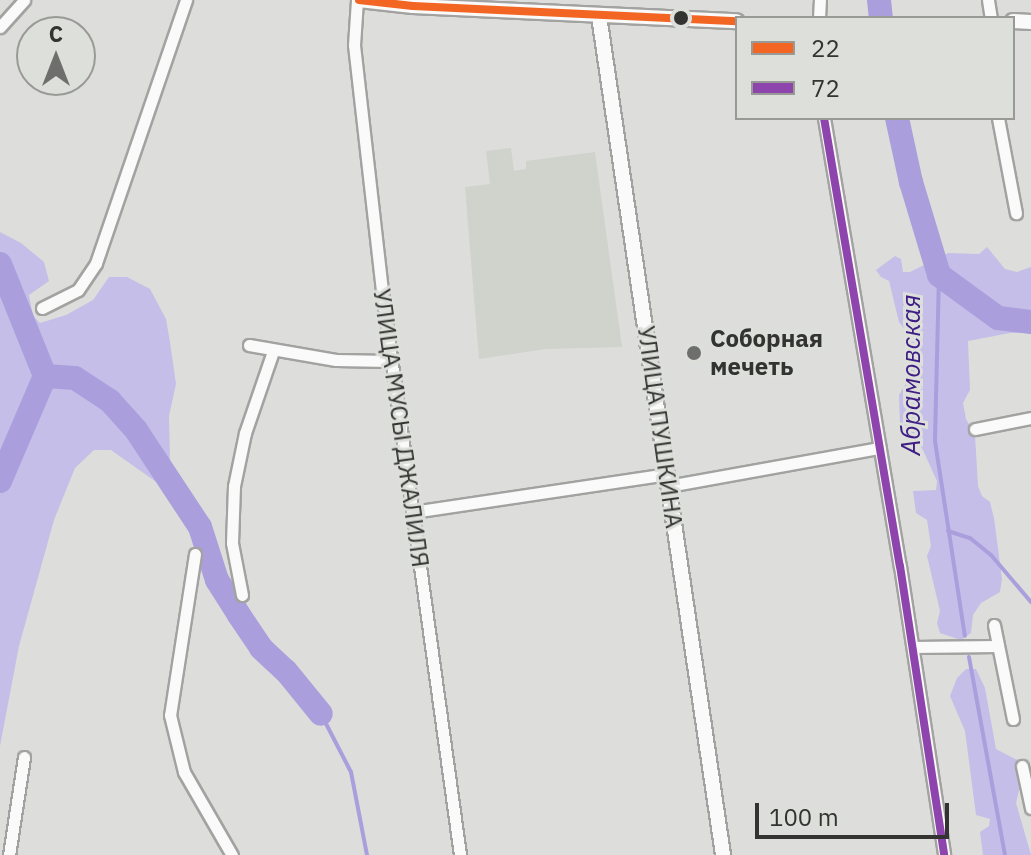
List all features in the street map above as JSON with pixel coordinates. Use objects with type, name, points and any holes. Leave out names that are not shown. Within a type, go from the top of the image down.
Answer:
[{"type":"street","points":[[0,27],[24,0]]},
{"type":"street","points":[[42,308],[78,290],[96,263],[186,0]]},
{"type":"street","points":[[358,0],[599,16],[735,21]]},
{"type":"street","name":"УЛИЦА МУСЫ ДЖАЛИЛЯ","points":[[358,0],[354,45],[390,361],[460,855]]},
{"type":"street","name":"УЛИЦА ПУШКИНА","points":[[596,0],[723,855]]},
{"type":"street","points":[[824,120],[913,647],[944,855]]},
{"type":"street","points":[[998,120],[1016,213]]},
{"type":"street","points":[[249,345],[336,360],[390,361]]},
{"type":"street","points":[[242,595],[232,543],[234,486],[245,433],[273,351]]},
{"type":"street","points":[[975,429],[1031,418]]},
{"type":"street","points":[[413,512],[668,480],[880,448]]},
{"type":"street","points":[[195,554],[170,715],[184,772],[232,855]]},
{"type":"street","points":[[994,625],[1013,719]]},
{"type":"street","points":[[913,647],[998,646]]},
{"type":"street","points":[[9,855],[24,757]]},
{"type":"street","points":[[1022,766],[1031,808]]},
{"type":"shaded area","points":[[511,148],[514,171],[526,169],[526,161],[595,152],[622,347],[546,349],[479,359],[465,187],[490,184],[486,151]]},
{"type":"shaded area","points":[[0,232],[21,243],[44,262],[49,281],[29,295],[33,316],[40,323],[66,315],[93,300],[109,277],[127,277],[150,289],[166,319],[170,342],[176,384],[169,416],[170,460],[186,503],[111,450],[94,450],[75,468],[54,520],[19,646],[0,746]]},
{"type":"shaded area","points":[[987,247],[1005,269],[1017,272],[1031,267],[1031,333],[1010,333],[968,341],[970,390],[963,403],[966,419],[975,435],[978,486],[982,496],[990,502],[994,518],[1002,579],[1000,592],[981,603],[973,615],[971,633],[961,640],[940,633],[937,623],[940,611],[927,556],[931,546],[927,520],[916,513],[913,491],[936,490],[937,481],[921,446],[914,444],[910,430],[900,424],[899,395],[911,375],[907,366],[908,334],[899,322],[889,281],[876,270],[895,256],[901,259],[903,272],[910,272],[948,253],[979,254]]},
{"type":"shaded area","points":[[966,669],[976,669],[985,688],[996,749],[1017,760],[1020,786],[1016,803],[1031,855],[983,855],[980,832],[989,826],[990,819],[976,815],[965,731],[950,696],[957,678]]},
{"type":"waterway","name":"Абрамовская","points":[[879,0],[881,16]]},
{"type":"waterway","name":"Абрамовская","points":[[897,120],[911,182],[939,275],[998,318],[1031,322]]},
{"type":"waterway","points":[[0,264],[45,376],[75,378],[110,401],[136,430],[200,527],[217,580],[239,615],[261,648],[286,671],[321,714]]},
{"type":"waterway","name":"Абрамовская","points":[[939,275],[935,441],[965,636]]},
{"type":"waterway","points":[[0,481],[45,376]]},
{"type":"waterway","points":[[948,531],[970,538],[991,555],[1031,602]]},
{"type":"waterway","name":"Абрамовская","points":[[969,657],[1005,855]]},
{"type":"waterway","points":[[321,714],[351,772],[367,855]]},
{"type":"transit line","name":"22","points":[[359,0],[413,6],[735,21]]},
{"type":"transit line","name":"72","points":[[824,120],[900,566],[944,855]]},
{"type":"place","name":"Соборная мечеть","points":[[694,353]]}]
